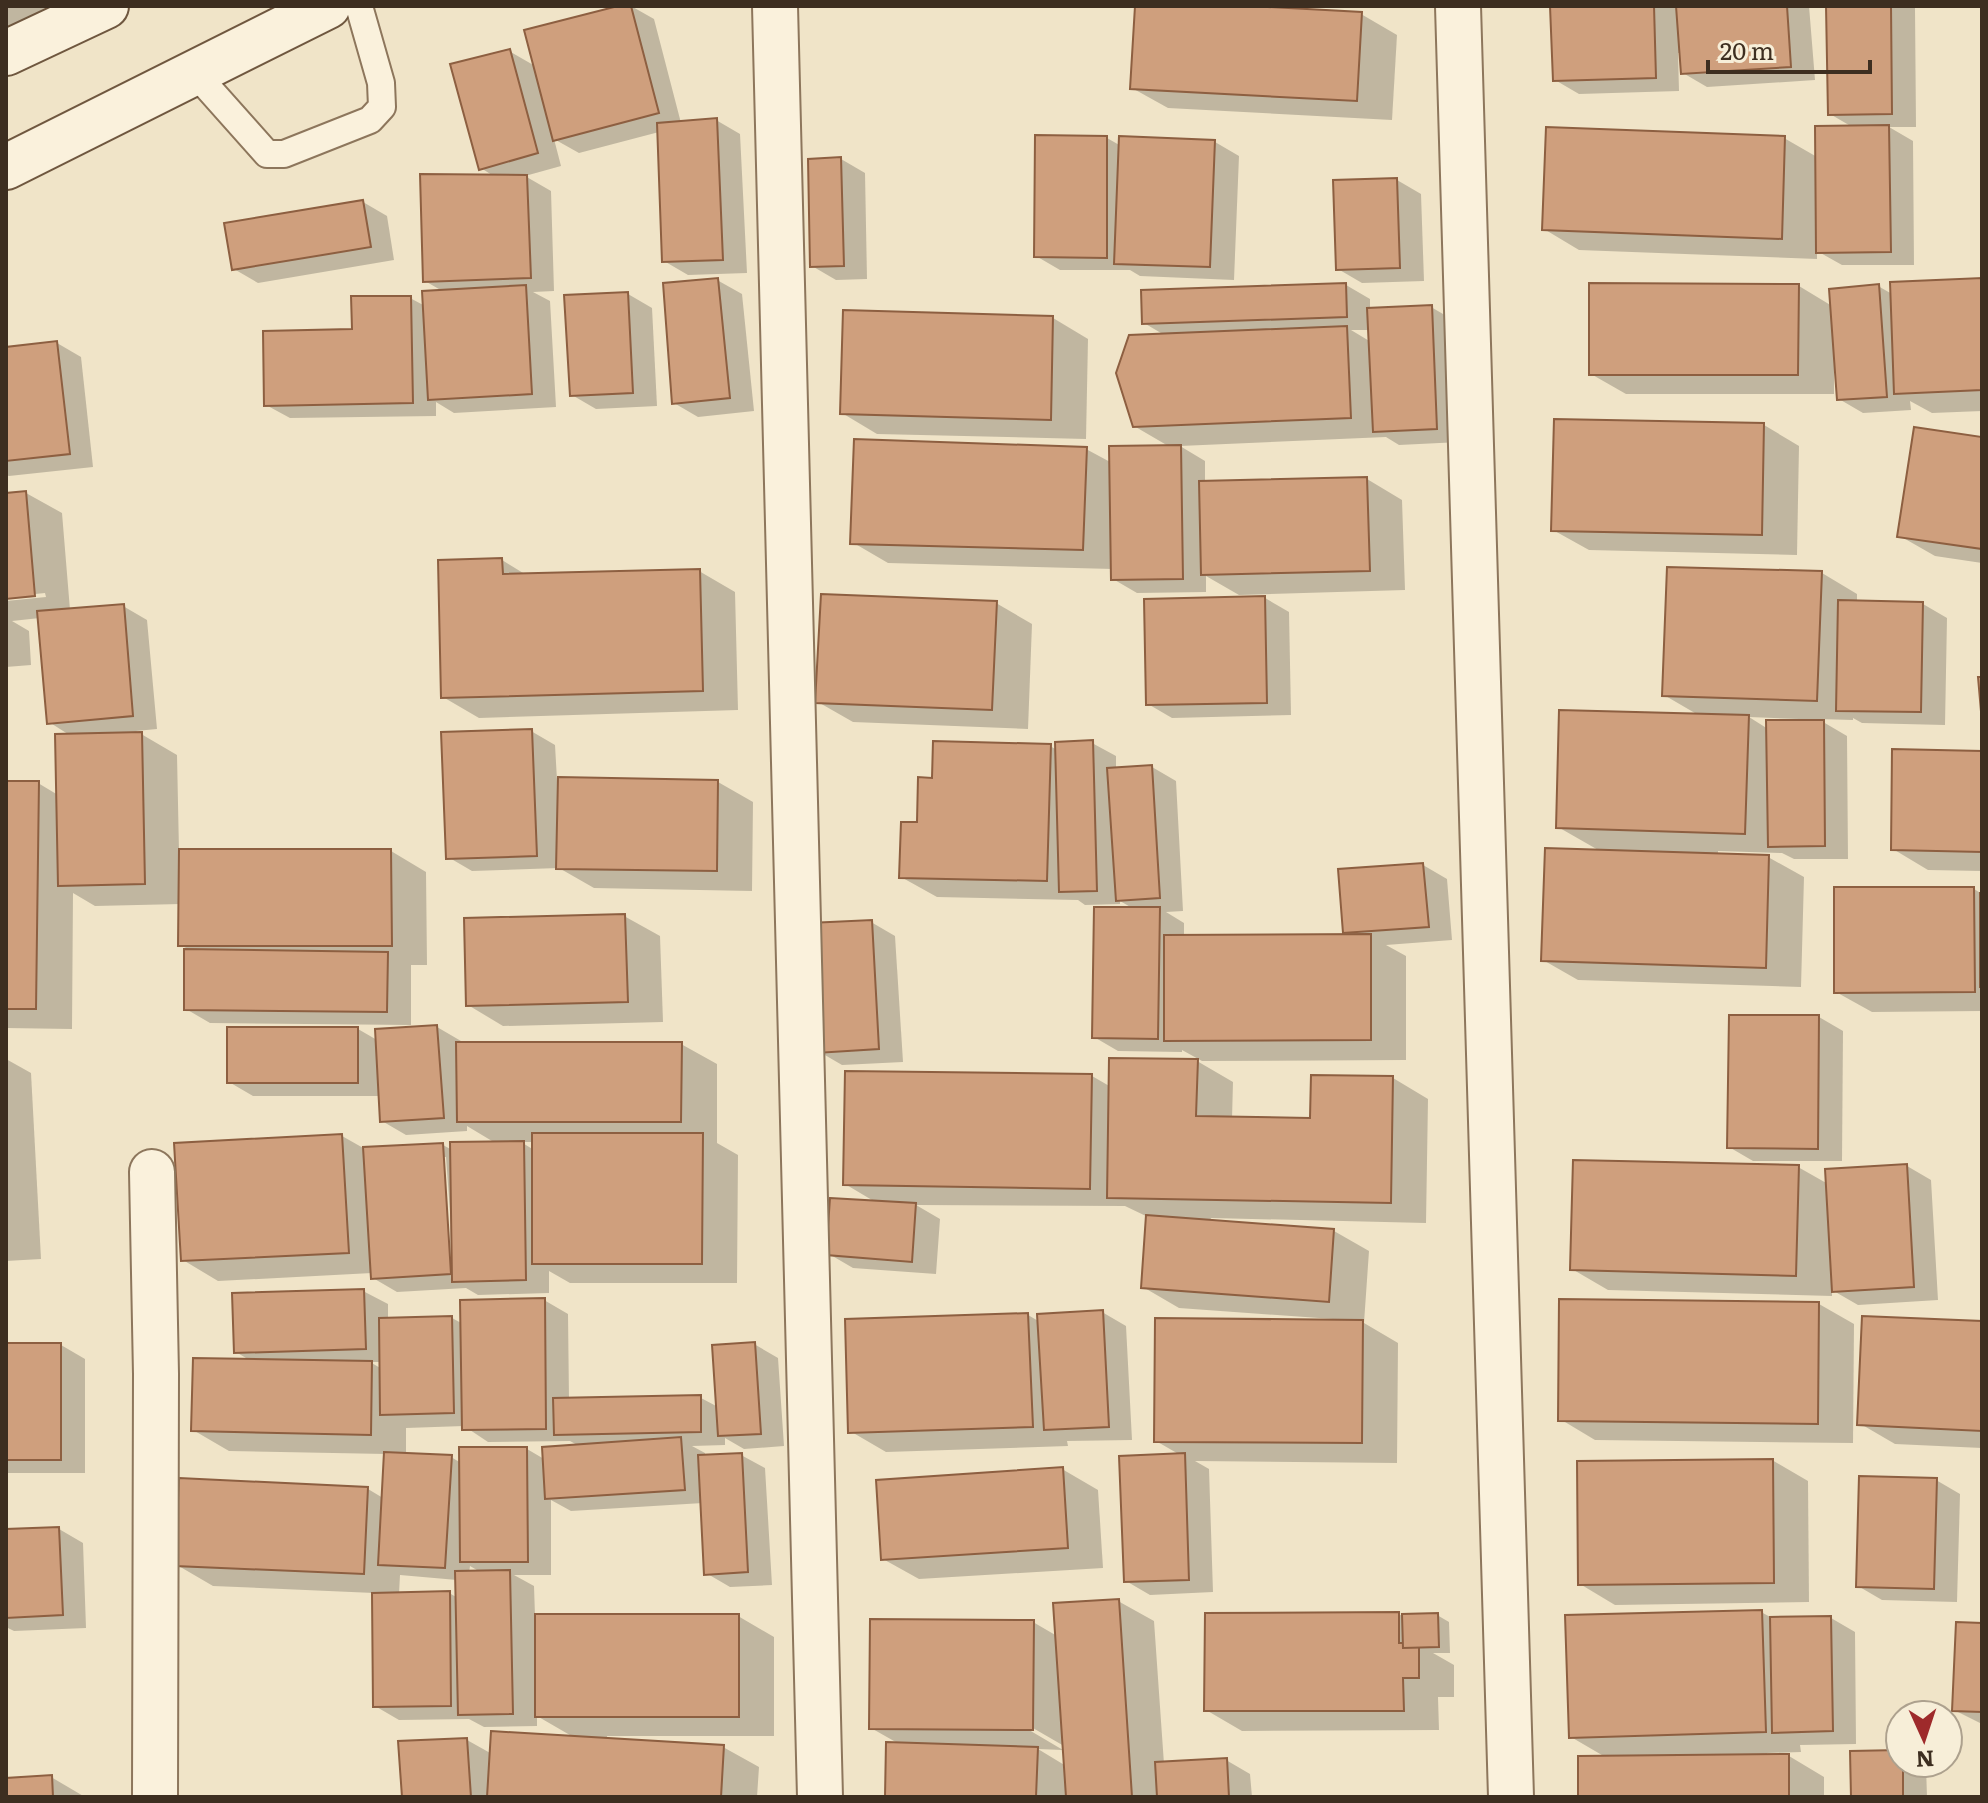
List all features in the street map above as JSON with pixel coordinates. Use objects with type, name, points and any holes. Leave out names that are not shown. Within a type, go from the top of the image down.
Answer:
[{"type":"street","points":[[6,53],[106,6]]},
{"type":"street","points":[[6,167],[328,6]]},
{"type":"street","points":[[775,6],[820,1797]]},
{"type":"street","points":[[1458,6],[1511,1797]]},
{"type":"street","points":[[152,1172],[156,1374],[155,1797]]},
{"type":"lane","points":[[194,72],[267,154],[284,154],[370,120],[382,107],[381,83],[359,6]]},
{"type":"building","points":[[618,6],[631,6],[659,113],[553,141],[524,30]]},
{"type":"building","points":[[1135,6],[1249,6],[1362,12],[1357,101],[1130,89]]},
{"type":"building","points":[[1550,6],[1654,6],[1656,78],[1553,81]]},
{"type":"building","points":[[1676,6],[1787,6],[1791,67],[1681,74]]},
{"type":"building","points":[[1826,6],[1891,6],[1892,114],[1828,115]]},
{"type":"building","points":[[510,49],[538,153],[479,170],[450,64]]},
{"type":"building","points":[[717,118],[723,260],[662,262],[657,123]]},
{"type":"building","points":[[1889,125],[1891,252],[1816,253],[1815,126]]},
{"type":"building","points":[[1546,127],[1785,136],[1782,239],[1542,230]]},
{"type":"building","points":[[1035,135],[1107,136],[1107,258],[1034,257]]},
{"type":"building","points":[[1119,136],[1215,140],[1210,267],[1114,264]]},
{"type":"building","points":[[841,157],[844,266],[810,267],[808,159]]},
{"type":"building","points":[[420,174],[527,175],[531,278],[423,282]]},
{"type":"building","points":[[1397,178],[1400,268],[1336,270],[1333,180]]},
{"type":"building","points":[[363,200],[371,247],[232,270],[224,223]]},
{"type":"building","points":[[718,278],[730,398],[672,404],[663,283]]},
{"type":"building","points":[[1982,278],[1982,390],[1894,394],[1890,282]]},
{"type":"building","points":[[1346,283],[1347,317],[1142,324],[1141,290]]},
{"type":"building","points":[[1589,283],[1799,284],[1798,375],[1589,375]]},
{"type":"building","points":[[1879,284],[1887,397],[1837,400],[1829,289]]},
{"type":"building","points":[[526,285],[532,394],[428,400],[422,291]]},
{"type":"building","points":[[628,292],[633,393],[570,396],[564,295]]},
{"type":"building","points":[[351,296],[411,296],[413,403],[264,406],[263,331],[352,329]]},
{"type":"building","points":[[1432,305],[1437,429],[1373,432],[1367,308]]},
{"type":"building","points":[[843,310],[1053,316],[1051,420],[840,414]]},
{"type":"building","points":[[1347,326],[1351,418],[1133,427],[1116,373],[1129,335]]},
{"type":"building","points":[[57,341],[70,454],[6,461],[6,347]]},
{"type":"building","points":[[1554,419],[1764,423],[1762,535],[1551,531]]},
{"type":"building","points":[[1914,427],[1982,437],[1982,549],[1897,537]]},
{"type":"building","points":[[854,439],[1087,447],[1083,550],[850,544]]},
{"type":"building","points":[[1181,445],[1183,579],[1111,580],[1109,446]]},
{"type":"building","points":[[1367,477],[1370,571],[1201,575],[1199,481]]},
{"type":"building","points":[[26,491],[35,596],[6,599],[6,493]]},
{"type":"building","points":[[502,558],[503,574],[700,569],[703,691],[441,698],[438,560]]},
{"type":"building","points":[[1667,567],[1822,571],[1817,701],[1662,696]]},
{"type":"building","points":[[821,594],[997,601],[992,710],[815,703]]},
{"type":"building","points":[[1265,596],[1267,703],[1146,705],[1144,599]]},
{"type":"building","points":[[1838,600],[1923,602],[1921,712],[1836,711]]},
{"type":"building","points":[[124,604],[133,716],[47,724],[37,611]]},
{"type":"building","points":[[1978,677],[1982,677],[1982,723]]},
{"type":"building","points":[[1559,710],[1749,715],[1745,834],[1556,828]]},
{"type":"building","points":[[1766,720],[1824,720],[1825,846],[1768,847]]},
{"type":"building","points":[[532,729],[537,856],[446,859],[441,732]]},
{"type":"building","points":[[142,732],[145,884],[58,886],[55,734]]},
{"type":"building","points":[[1093,740],[1097,891],[1059,892],[1055,742]]},
{"type":"building","points":[[933,741],[1051,744],[1047,881],[899,878],[901,822],[917,822],[918,777],[932,778]]},
{"type":"building","points":[[1892,749],[1982,751],[1982,852],[1891,850]]},
{"type":"building","points":[[1152,765],[1160,898],[1116,901],[1107,768]]},
{"type":"building","points":[[558,777],[718,780],[717,871],[556,869]]},
{"type":"building","points":[[6,781],[39,781],[36,1009],[6,1009]]},
{"type":"building","points":[[1545,848],[1769,855],[1766,968],[1541,961]]},
{"type":"building","points":[[179,849],[391,849],[392,946],[178,946]]},
{"type":"building","points":[[1423,863],[1429,927],[1343,933],[1338,869]]},
{"type":"building","points":[[1834,887],[1974,887],[1975,992],[1834,993]]},
{"type":"building","points":[[1982,893],[1982,987],[1980,987]]},
{"type":"building","points":[[1094,907],[1160,907],[1158,1039],[1092,1038]]},
{"type":"building","points":[[625,914],[628,1002],[466,1006],[464,918]]},
{"type":"building","points":[[872,920],[879,1049],[816,1053],[809,923]]},
{"type":"building","points":[[1371,934],[1371,1040],[1164,1041],[1164,935]]},
{"type":"building","points":[[184,949],[388,952],[387,1012],[184,1010]]},
{"type":"building","points":[[1729,1015],[1819,1015],[1818,1149],[1727,1148]]},
{"type":"building","points":[[437,1025],[444,1118],[380,1122],[375,1029]]},
{"type":"building","points":[[227,1027],[358,1027],[358,1083],[227,1083]]},
{"type":"building","points":[[456,1042],[682,1042],[681,1122],[457,1122]]},
{"type":"building","points":[[1109,1058],[1198,1059],[1196,1116],[1310,1118],[1311,1075],[1393,1076],[1391,1203],[1107,1198]]},
{"type":"building","points":[[845,1071],[1092,1074],[1090,1189],[843,1185]]},
{"type":"building","points":[[532,1133],[703,1133],[702,1264],[532,1264]]},
{"type":"building","points":[[342,1134],[349,1253],[181,1261],[174,1143]]},
{"type":"building","points":[[524,1141],[526,1280],[452,1282],[450,1142]]},
{"type":"building","points":[[443,1143],[451,1274],[371,1279],[363,1147]]},
{"type":"building","points":[[1573,1160],[1799,1165],[1796,1276],[1570,1270]]},
{"type":"building","points":[[1907,1164],[1914,1287],[1832,1292],[1825,1169]]},
{"type":"building","points":[[830,1198],[916,1203],[912,1262],[826,1255]]},
{"type":"building","points":[[1146,1215],[1334,1229],[1329,1302],[1141,1288]]},
{"type":"building","points":[[364,1289],[366,1349],[234,1353],[232,1293]]},
{"type":"building","points":[[545,1298],[546,1429],[462,1430],[460,1300]]},
{"type":"building","points":[[1559,1299],[1819,1302],[1818,1424],[1558,1421]]},
{"type":"building","points":[[1103,1310],[1109,1427],[1044,1430],[1037,1314]]},
{"type":"building","points":[[1028,1313],[1033,1427],[848,1433],[845,1319]]},
{"type":"building","points":[[452,1316],[454,1413],[380,1415],[379,1318]]},
{"type":"building","points":[[1862,1316],[1982,1321],[1982,1431],[1857,1425]]},
{"type":"building","points":[[1155,1318],[1363,1320],[1362,1443],[1154,1442]]},
{"type":"building","points":[[755,1342],[761,1434],[718,1436],[712,1345]]},
{"type":"building","points":[[6,1343],[61,1343],[61,1460],[6,1460]]},
{"type":"building","points":[[193,1358],[372,1361],[371,1435],[191,1431]]},
{"type":"building","points":[[701,1395],[701,1432],[554,1435],[553,1398]]},
{"type":"building","points":[[681,1437],[685,1490],[545,1499],[542,1447]]},
{"type":"building","points":[[459,1447],[527,1447],[528,1562],[460,1562]]},
{"type":"building","points":[[384,1452],[452,1455],[445,1568],[378,1565]]},
{"type":"building","points":[[742,1453],[748,1572],[704,1575],[698,1455]]},
{"type":"building","points":[[1185,1453],[1189,1580],[1124,1582],[1119,1456]]},
{"type":"building","points":[[1773,1459],[1774,1583],[1578,1585],[1577,1461]]},
{"type":"building","points":[[1063,1467],[1068,1548],[881,1560],[876,1480]]},
{"type":"building","points":[[1859,1476],[1937,1478],[1934,1589],[1856,1587]]},
{"type":"building","points":[[179,1478],[368,1487],[364,1574],[175,1566]]},
{"type":"building","points":[[59,1527],[63,1615],[6,1618],[6,1529]]},
{"type":"building","points":[[510,1570],[513,1714],[458,1715],[455,1571]]},
{"type":"building","points":[[450,1591],[451,1706],[373,1707],[372,1593]]},
{"type":"building","points":[[1119,1599],[1132,1797],[1066,1797],[1053,1603]]},
{"type":"building","points":[[1762,1610],[1766,1732],[1569,1738],[1565,1615]]},
{"type":"building","points":[[1399,1612],[1399,1643],[1419,1643],[1419,1678],[1403,1678],[1404,1711],[1204,1711],[1205,1613]]},
{"type":"building","points":[[1438,1613],[1439,1647],[1403,1648],[1402,1614]]},
{"type":"building","points":[[535,1614],[739,1614],[739,1717],[535,1717]]},
{"type":"building","points":[[1831,1616],[1833,1731],[1772,1733],[1770,1617]]},
{"type":"building","points":[[870,1619],[1034,1620],[1033,1730],[869,1729]]},
{"type":"building","points":[[1956,1622],[1982,1623],[1982,1712],[1964,1711],[1964,1699],[1953,1699]]},
{"type":"building","points":[[491,1731],[724,1745],[721,1797],[487,1797]]},
{"type":"building","points":[[467,1738],[471,1797],[402,1797],[398,1741]]},
{"type":"building","points":[[886,1742],[1038,1747],[1036,1797],[885,1797]]},
{"type":"building","points":[[1884,1750],[1884,1779],[1903,1779],[1903,1797],[1851,1797],[1850,1751]]},
{"type":"building","points":[[1789,1754],[1789,1797],[1578,1797],[1578,1756]]},
{"type":"building","points":[[1227,1758],[1229,1797],[1157,1797],[1155,1762]]},
{"type":"building","points":[[52,1775],[53,1797],[6,1797],[6,1778]]}]
